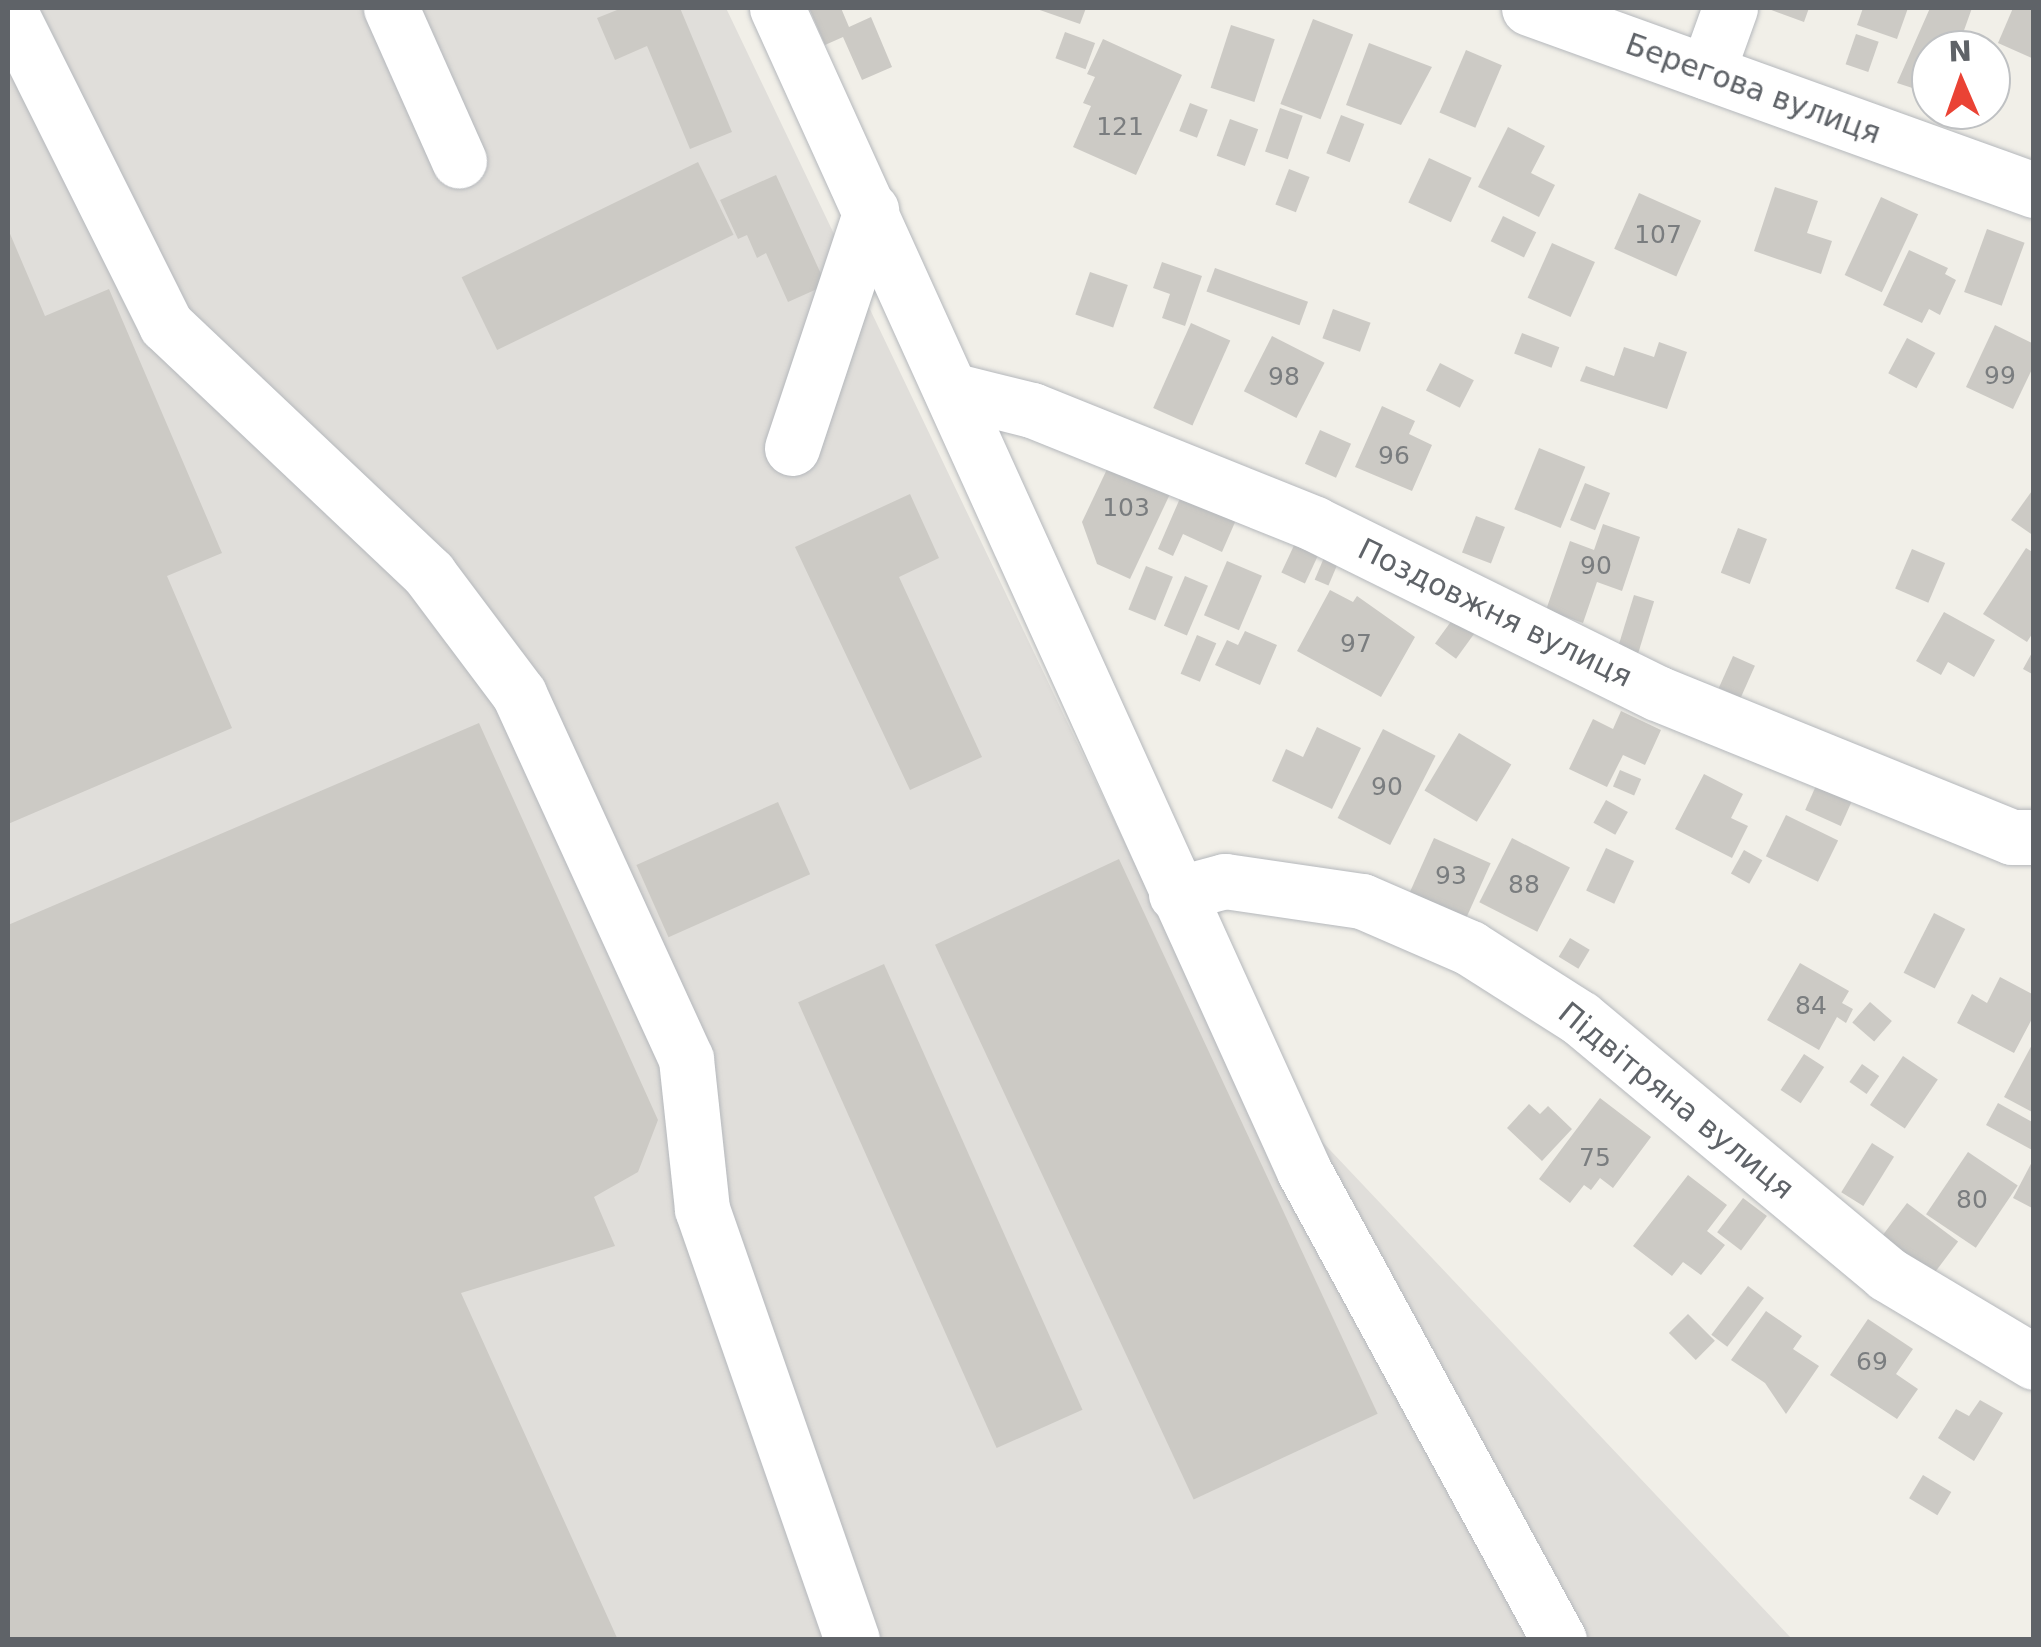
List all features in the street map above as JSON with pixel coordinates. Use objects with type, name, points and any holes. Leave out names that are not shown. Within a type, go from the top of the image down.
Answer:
[{"type":"street","points":[[8,8],[166,325],[429,574],[518,694],[686,1059],[702,1209],[852,1640]]},
{"type":"street","points":[[392,8],[459,161]]},
{"type":"street","points":[[778,8],[954,390],[1176,894],[1304,1172],[1559,1640]]},
{"type":"street","name":"Берегова вулиця","points":[[1530,8],[2034,190]]},
{"type":"street","points":[[1706,72],[1730,8]]},
{"type":"street","points":[[792,448],[871,210]]},
{"type":"street","name":"Поздовжня вулиця","points":[[954,390],[1032,410],[1315,524],[1657,693],[2012,837],[2034,838]]},
{"type":"street","name":"Підвітряна вулиця","points":[[1176,894],[1225,881],[1362,901],[1470,948],[1580,1018],[1888,1274],[2034,1362]]},
{"type":"shaded area","points":[[8,8],[726,8],[1212,1025],[1792,1639],[8,1640]]},
{"type":"building","points":[[622,8],[680,8],[732,132],[690,149],[647,46],[615,60],[597,18]]},
{"type":"building","points":[[809,8],[841,8],[849,27],[871,17],[892,67],[862,80],[843,37],[825,45]]},
{"type":"building","points":[[1034,8],[1086,8],[1080,24]]},
{"type":"building","points":[[1766,8],[1809,8],[1804,22]]},
{"type":"building","points":[[1863,8],[1908,8],[1897,39],[1857,25]]},
{"type":"building","points":[[1930,8],[1972,8],[1964,30],[1920,30]]},
{"type":"building","points":[[2013,8],[2034,10],[2034,59],[2011,49],[2011,30],[2004,30]]},
{"type":"building","points":[[1313,19],[1353,34],[1321,119],[1280,104]]},
{"type":"building","points":[[1231,25],[1275,39],[1254,102],[1211,88]]},
{"type":"building","points":[[1065,32],[1095,43],[1085,69],[1055,58]]},
{"type":"building","points":[[1856,34],[1879,42],[1868,72],[1846,64]]},
{"type":"building","points":[[1103,39],[1182,75],[1136,175],[1073,147],[1091,106],[1083,103],[1095,77],[1087,74]]},
{"type":"building","points":[[1369,43],[1432,67],[1401,125],[1346,105]]},
{"type":"building","points":[[1466,50],[1502,65],[1475,128],[1439,113]]},
{"type":"building","points":[[1911,51],[1911,88],[1897,83]]},
{"type":"building","points":[[1190,103],[1208,110],[1197,138],[1179,131]]},
{"type":"building","points":[[1280,108],[1303,116],[1288,159],[1265,151]]},
{"type":"building","points":[[1341,115],[1364,124],[1350,162],[1326,153]]},
{"type":"building","points":[[1230,119],[1258,129],[1245,166],[1217,156]]},
{"type":"building","points":[[1508,127],[1545,146],[1531,173],[1555,185],[1539,217],[1478,187]]},
{"type":"building","points":[[1429,158],[1472,178],[1451,222],[1408,202]]},
{"type":"building","points":[[698,162],[734,235],[497,350],[462,277]]},
{"type":"building","points":[[1289,169],[1310,177],[1296,212],[1275,204]]},
{"type":"building","points":[[776,175],[826,285],[788,302],[766,253],[757,258],[747,235],[738,239],[720,200]]},
{"type":"building","points":[[1775,187],[1818,201],[1807,233],[1832,241],[1821,274],[1754,251]]},
{"type":"building","points":[[1639,193],[1701,221],[1676,276],[1614,249]]},
{"type":"building","points":[[1881,197],[1918,214],[1882,292],[1845,275]]},
{"type":"building","points":[[1503,216],[1536,232],[1524,257],[1491,241]]},
{"type":"building","points":[[8,229],[45,316],[109,289],[222,553],[167,576],[232,728],[8,824]]},
{"type":"building","points":[[1987,229],[2025,243],[2002,306],[1964,292]]},
{"type":"building","points":[[1552,243],[1595,262],[1571,317],[1528,298]]},
{"type":"building","points":[[1909,250],[1948,268],[1945,274],[1956,280],[1940,315],[1929,309],[1922,323],[1883,305]]},
{"type":"building","points":[[1162,262],[1202,276],[1185,326],[1162,318],[1170,294],[1153,288]]},
{"type":"building","points":[[1215,268],[1308,302],[1299,325],[1206,291]]},
{"type":"building","points":[[1090,272],[1128,285],[1113,328],[1075,315]]},
{"type":"building","points":[[1333,309],[1371,323],[1360,352],[1322,338]]},
{"type":"building","points":[[1191,323],[1230,340],[1192,425],[1153,408]]},
{"type":"building","points":[[1995,325],[2034,344],[2034,365],[2013,409],[1966,387]]},
{"type":"building","points":[[1522,333],[1559,347],[1551,368],[1514,354]]},
{"type":"building","points":[[1272,336],[1325,363],[1296,418],[1244,391]]},
{"type":"building","points":[[1907,338],[1935,353],[1916,388],[1888,373]]},
{"type":"building","points":[[1659,342],[1687,352],[1667,409],[1580,381],[1586,366],[1614,376],[1624,347],[1654,357]]},
{"type":"building","points":[[1440,363],[1474,380],[1460,408],[1426,391]]},
{"type":"building","points":[[1382,406],[1415,421],[1409,434],[1432,445],[1412,491],[1355,467]]},
{"type":"building","points":[[1320,430],[1351,444],[1336,478],[1305,464]]},
{"type":"building","points":[[1539,448],[1585,467],[1561,528],[1514,509]]},
{"type":"building","points":[[1109,465],[1170,494],[1130,579],[1097,564],[1082,522]]},
{"type":"building","points":[[1585,483],[1610,493],[1595,530],[1570,520]]},
{"type":"building","points":[[2034,488],[2034,536],[2011,520]]},
{"type":"building","points":[[910,494],[939,558],[899,577],[982,757],[910,790],[795,547]]},
{"type":"building","points":[[1181,496],[1236,520],[1222,552],[1183,534],[1173,556],[1158,549]]},
{"type":"building","points":[[1476,516],[1505,527],[1491,564],[1462,552]]},
{"type":"building","points":[[1603,524],[1640,537],[1622,591],[1597,582],[1583,623],[1546,610],[1570,541],[1594,550]]},
{"type":"building","points":[[1738,528],[1767,539],[1750,584],[1721,573]]},
{"type":"building","points":[[1297,539],[1321,550],[1305,584],[1281,573]]},
{"type":"building","points":[[2026,548],[2034,553],[2034,631],[2027,642],[1983,614]]},
{"type":"building","points":[[1912,549],[1945,563],[1928,603],[1895,589]]},
{"type":"building","points":[[1326,553],[1340,559],[1328,586],[1315,580]]},
{"type":"building","points":[[1227,561],[1262,576],[1239,630],[1204,615]]},
{"type":"building","points":[[1146,566],[1173,577],[1155,620],[1128,610]]},
{"type":"building","points":[[1185,576],[1208,586],[1187,635],[1164,626]]},
{"type":"building","points":[[1330,590],[1353,602],[1357,596],[1415,637],[1381,697],[1297,651]]},
{"type":"building","points":[[1634,595],[1654,601],[1637,656],[1617,650]]},
{"type":"building","points":[[1944,612],[1995,640],[1974,677],[1948,662],[1941,675],[1916,661]]},
{"type":"building","points":[[1455,616],[1476,631],[1456,659],[1435,644]]},
{"type":"building","points":[[1245,631],[1277,645],[1260,685],[1215,665],[1227,640],[1238,645]]},
{"type":"building","points":[[1197,635],[1216,643],[1200,682],[1181,674]]},
{"type":"building","points":[[2034,649],[2034,675],[2023,669]]},
{"type":"building","points":[[1733,656],[1755,666],[1741,698],[1719,688]]},
{"type":"building","points":[[1621,711],[1661,730],[1645,765],[1623,755],[1607,787],[1569,769],[1593,719],[1613,729]]},
{"type":"building","points":[[479,723],[658,1120],[638,1172],[594,1197],[615,1246],[461,1293],[618,1640],[8,1640],[8,925]]},
{"type":"building","points":[[1317,727],[1361,748],[1332,809],[1272,781],[1286,749],[1303,757]]},
{"type":"building","points":[[1383,729],[1436,756],[1390,845],[1338,818]]},
{"type":"building","points":[[1459,733],[1511,764],[1477,822],[1424,790]]},
{"type":"building","points":[[1620,770],[1641,779],[1634,796],[1613,787]]},
{"type":"building","points":[[1704,774],[1743,794],[1731,818],[1748,826],[1732,858],[1675,829]]},
{"type":"building","points":[[1819,779],[1855,795],[1841,826],[1805,810]]},
{"type":"building","points":[[1606,800],[1628,812],[1615,835],[1593,823]]},
{"type":"building","points":[[778,802],[810,874],[669,937],[636,865]]},
{"type":"building","points":[[1786,815],[1838,840],[1818,882],[1766,856]]},
{"type":"building","points":[[1434,838],[1491,863],[1466,918],[1410,893]]},
{"type":"building","points":[[1512,838],[1570,868],[1537,932],[1479,902]]},
{"type":"building","points":[[1606,848],[1634,861],[1614,904],[1586,891]]},
{"type":"building","points":[[1744,850],[1762,860],[1749,884],[1731,874]]},
{"type":"building","points":[[1119,859],[1378,1414],[1194,1499],[935,945]]},
{"type":"building","points":[[1934,913],[1965,929],[1935,989],[1904,973]]},
{"type":"building","points":[[1570,938],[1590,950],[1578,969],[1559,957]]},
{"type":"building","points":[[1800,963],[1849,991],[1842,1003],[1853,1009],[1846,1023],[1837,1017],[1819,1050],[1767,1020]]},
{"type":"building","points":[[884,964],[1082,1410],[997,1448],[798,1002]]},
{"type":"building","points":[[2000,977],[2034,995],[2034,1015],[2014,1053],[1957,1023],[1972,994],[1987,1003]]},
{"type":"building","points":[[1870,1002],[1892,1021],[1874,1041],[1852,1022]]},
{"type":"building","points":[[2034,1041],[2034,1113],[2004,1097]]},
{"type":"building","points":[[1804,1054],[1824,1067],[1801,1103],[1781,1090]]},
{"type":"building","points":[[1903,1056],[1938,1079],[1905,1128],[1870,1105]]},
{"type":"building","points":[[1862,1064],[1879,1076],[1867,1094],[1849,1082]]},
{"type":"building","points":[[1600,1098],[1651,1137],[1613,1188],[1600,1178],[1591,1190],[1584,1185],[1570,1203],[1539,1179]]},
{"type":"building","points":[[1998,1103],[2034,1123],[2034,1151],[1986,1125]]},
{"type":"building","points":[[1529,1104],[1540,1114],[1548,1106],[1572,1129],[1542,1161],[1507,1128]]},
{"type":"building","points":[[1872,1143],[1894,1157],[1863,1206],[1841,1192]]},
{"type":"building","points":[[1968,1152],[2018,1186],[1976,1248],[1926,1214]]},
{"type":"building","points":[[2034,1158],[2034,1209],[2013,1198]]},
{"type":"building","points":[[1688,1175],[1727,1205],[1707,1231],[1725,1245],[1701,1275],[1683,1262],[1672,1276],[1633,1246]]},
{"type":"building","points":[[1743,1198],[1767,1216],[1741,1250],[1717,1232]]},
{"type":"building","points":[[1907,1203],[1958,1242],[1929,1280],[1878,1241]]},
{"type":"building","points":[[1748,1286],[1764,1298],[1727,1347],[1711,1335]]},
{"type":"building","points":[[1766,1311],[1802,1336],[1793,1349],[1819,1366],[1786,1414],[1765,1383],[1731,1360]]},
{"type":"building","points":[[1688,1314],[1715,1341],[1696,1360],[1669,1333]]},
{"type":"building","points":[[1868,1319],[1913,1349],[1896,1374],[1918,1389],[1897,1419],[1830,1375]]},
{"type":"building","points":[[1980,1400],[2003,1413],[1974,1461],[1938,1438],[1956,1409],[1969,1416]]},
{"type":"building","points":[[1923,1475],[1951,1492],[1937,1515],[1909,1498]]}]
